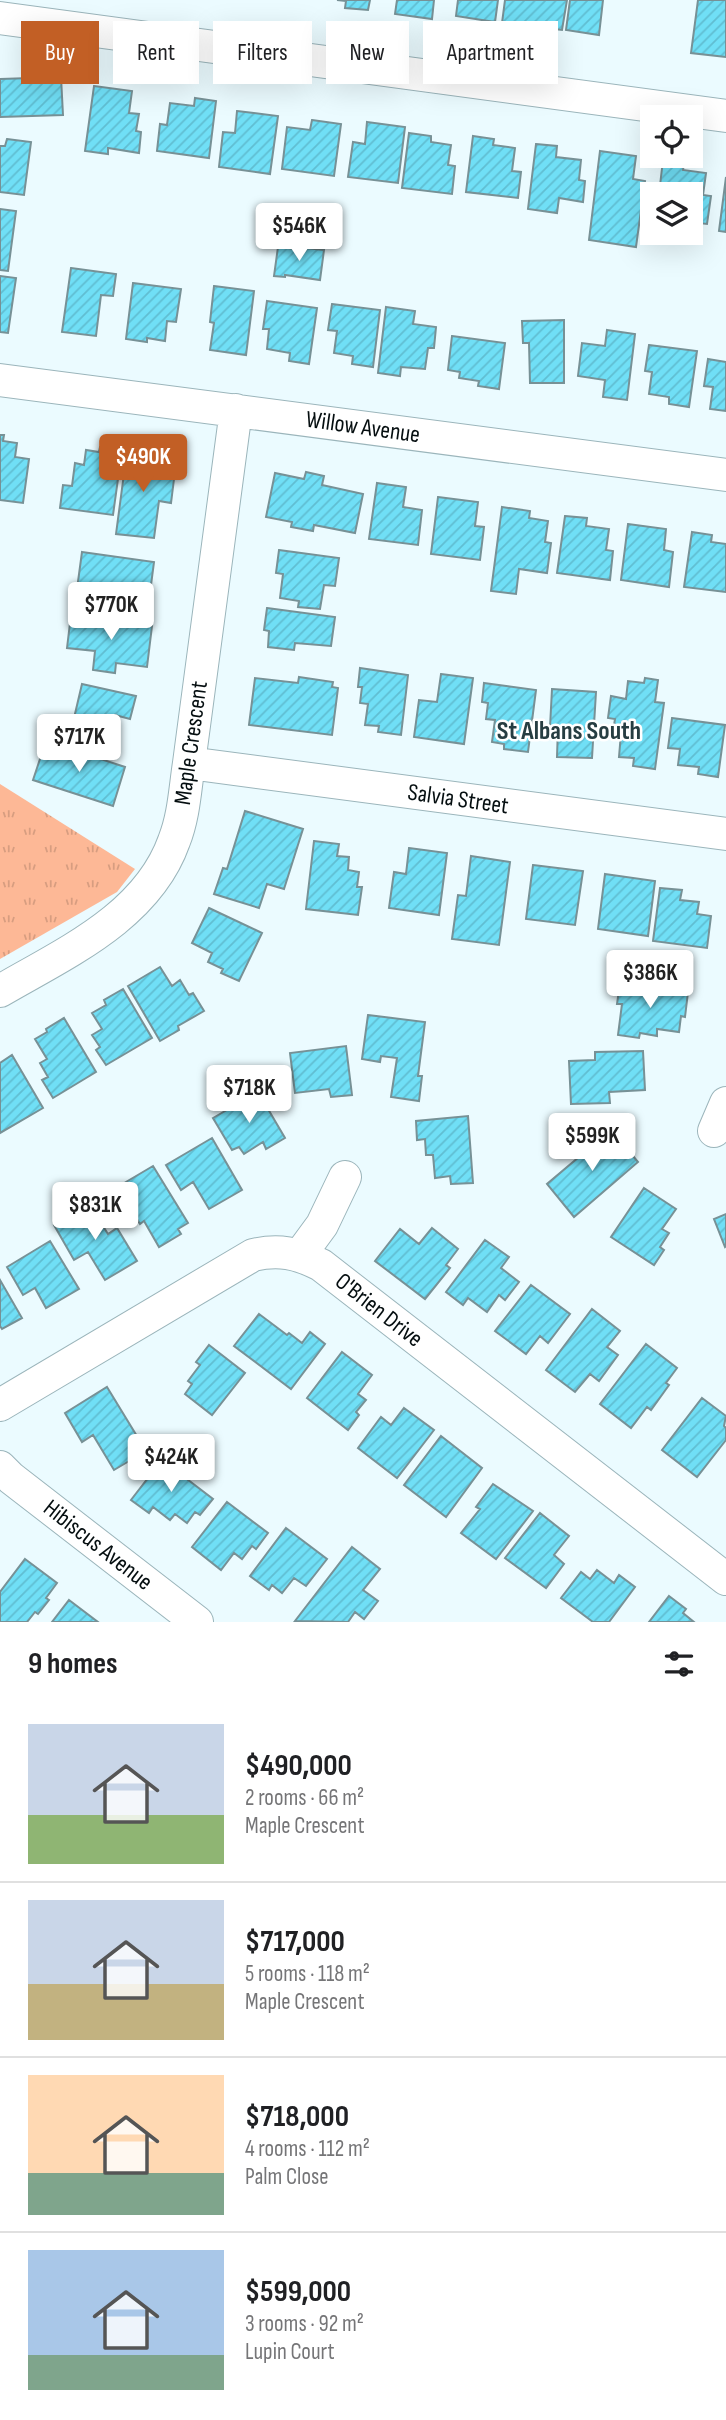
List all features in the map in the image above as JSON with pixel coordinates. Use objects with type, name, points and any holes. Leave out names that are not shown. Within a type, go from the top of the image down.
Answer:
[{"type":"street","points":[[0,18],[726,116]]},
{"type":"street","name":"Willow Avenue","points":[[0,380],[726,475]]},
{"type":"street","name":"Maple Crescent","points":[[0,991],[88,939],[120,915],[143,894],[164,863],[174,842],[181,818],[189,763],[236,410]]},
{"type":"street","name":"Salvia Street","points":[[189,763],[726,834]]},
{"type":"street","points":[[300,1255],[322,1225],[345,1177]]},
{"type":"street","name":"O'Brien Drive","points":[[0,1405],[253,1255],[279,1251],[300,1255],[321,1265],[340,1279],[726,1579]]},
{"type":"street","name":"Hibiscus Avenue","points":[[0,1467],[197,1622]]},
{"type":"green space","points":[[0,784],[135,869],[117,892],[0,959]]},
{"type":"building","points":[[337,0],[370,0],[368,10],[345,8],[346,1]]},
{"type":"building","points":[[397,0],[434,0],[432,19],[395,14]]},
{"type":"building","points":[[458,0],[498,0],[495,21],[456,16]]},
{"type":"building","points":[[505,0],[567,0],[562,30],[558,30],[558,21],[502,21]]},
{"type":"building","points":[[570,0],[603,0],[599,35],[566,30]]},
{"type":"building","points":[[698,0],[726,0],[726,57],[691,53]]},
{"type":"building","points":[[21,78],[21,84],[61,84],[63,115],[0,117],[0,79]]},
{"type":"building","points":[[94,86],[132,91],[129,113],[139,114],[136,131],[141,132],[139,153],[108,148],[108,154],[85,151]]},
{"type":"building","points":[[195,98],[216,101],[209,158],[157,151],[160,124],[167,125],[170,103],[194,106]]},
{"type":"building","points":[[237,111],[278,116],[270,174],[219,167],[223,132],[235,133]]},
{"type":"building","points":[[312,120],[341,124],[334,176],[282,169],[287,127],[310,130]]},
{"type":"building","points":[[367,122],[405,127],[398,183],[348,177],[353,142],[365,144]]},
{"type":"building","points":[[409,133],[431,136],[431,142],[451,145],[448,165],[455,166],[452,194],[402,188]]},
{"type":"building","points":[[473,136],[494,139],[493,145],[515,148],[512,171],[521,172],[518,198],[466,192]]},
{"type":"building","points":[[7,139],[31,142],[24,195],[0,192],[0,146],[5,146]]},
{"type":"building","points":[[536,144],[557,146],[556,157],[581,160],[579,180],[585,181],[583,202],[559,198],[557,213],[528,209]]},
{"type":"building","points":[[600,151],[636,156],[633,179],[645,181],[640,182],[640,218],[636,247],[589,240]]},
{"type":"building","points":[[662,168],[683,168],[706,173],[703,195],[703,182],[660,182]]},
{"type":"building","points":[[726,177],[726,232],[719,231]]},
{"type":"building","points":[[703,195],[711,196],[707,224],[703,224]]},
{"type":"building","points":[[0,209],[16,211],[8,271],[0,270]]},
{"type":"building","points":[[278,247],[324,250],[320,280],[274,276]]},
{"type":"building","points":[[71,268],[116,274],[113,296],[101,295],[96,336],[62,332]]},
{"type":"building","points":[[0,276],[16,278],[8,333],[0,332]]},
{"type":"building","points":[[133,283],[181,289],[176,322],[167,321],[165,341],[126,339]]},
{"type":"building","points":[[214,286],[254,291],[246,355],[210,350],[214,323],[210,322]]},
{"type":"building","points":[[267,301],[317,308],[309,364],[289,361],[290,353],[267,349],[269,329],[263,329]]},
{"type":"building","points":[[332,304],[380,310],[373,367],[352,364],[353,356],[334,353],[337,331],[328,330]]},
{"type":"building","points":[[386,307],[415,311],[413,324],[436,327],[434,348],[428,348],[425,369],[401,367],[400,376],[378,373]]},
{"type":"building","points":[[564,320],[564,383],[530,383],[529,343],[523,343],[522,321]]},
{"type":"building","points":[[607,330],[635,334],[627,400],[603,397],[605,380],[578,376],[582,343],[605,346]]},
{"type":"building","points":[[452,336],[505,343],[499,389],[478,386],[479,381],[459,378],[460,372],[448,370]]},
{"type":"building","points":[[649,345],[697,351],[689,407],[669,404],[669,397],[649,394],[652,372],[645,371]]},
{"type":"building","points":[[708,359],[726,362],[726,411],[710,409],[713,387],[704,386]]},
{"type":"building","points":[[0,435],[4,435],[3,441],[17,443],[15,457],[29,459],[23,503],[0,500]]},
{"type":"building","points":[[100,447],[122,450],[113,515],[60,508],[63,485],[72,486],[75,463],[84,465],[86,450],[99,452]]},
{"type":"building","points":[[127,451],[165,456],[162,478],[174,479],[171,503],[159,501],[154,538],[116,534]]},
{"type":"building","points":[[306,472],[324,476],[322,485],[363,494],[355,533],[314,525],[313,531],[291,527],[292,522],[266,517],[275,473],[304,479]]},
{"type":"building","points":[[377,483],[406,487],[403,507],[422,510],[418,545],[369,539]]},
{"type":"building","points":[[438,497],[478,502],[475,526],[484,527],[480,560],[431,554]]},
{"type":"building","points":[[502,507],[530,511],[529,518],[548,521],[545,542],[551,543],[547,573],[519,569],[516,594],[491,591]]},
{"type":"building","points":[[565,516],[587,518],[586,526],[609,529],[606,550],[613,551],[610,580],[557,573]]},
{"type":"building","points":[[628,524],[666,529],[664,550],[673,552],[669,587],[621,580]]},
{"type":"building","points":[[692,532],[712,535],[711,542],[726,544],[726,592],[684,587]]},
{"type":"building","points":[[279,550],[339,558],[335,586],[324,585],[320,609],[298,607],[299,601],[280,598],[283,574],[276,573]]},
{"type":"building","points":[[82,552],[154,562],[151,585],[141,583],[138,607],[116,603],[115,609],[75,604]]},
{"type":"building","points":[[267,608],[335,617],[331,646],[295,643],[294,650],[268,647],[269,631],[264,630]]},
{"type":"building","points":[[71,615],[152,626],[147,667],[116,663],[115,673],[93,670],[95,651],[67,648]]},
{"type":"building","points":[[360,668],[408,675],[401,735],[378,732],[379,726],[365,725],[368,704],[360,703]]},
{"type":"building","points":[[441,674],[473,678],[464,744],[414,737],[419,700],[437,702]]},
{"type":"building","points":[[299,677],[333,682],[332,687],[338,688],[332,735],[249,725],[255,678],[298,683]]},
{"type":"building","points":[[645,678],[658,680],[655,702],[664,703],[655,769],[633,766],[634,758],[619,757],[621,733],[613,732],[615,719],[608,718],[611,696],[626,699],[628,681],[644,683]]},
{"type":"building","points":[[484,683],[536,690],[528,752],[504,749],[504,744],[492,742],[495,720],[486,719],[488,703],[482,702]]},
{"type":"building","points":[[82,684],[136,696],[130,719],[115,715],[108,744],[70,735]]},
{"type":"building","points":[[552,689],[596,692],[592,758],[557,757],[558,727],[550,727]]},
{"type":"building","points":[[672,718],[725,725],[718,777],[698,774],[699,767],[678,765],[680,749],[668,748]]},
{"type":"building","points":[[46,741],[125,767],[113,806],[33,780]]},
{"type":"building","points":[[245,811],[303,829],[284,889],[267,884],[259,908],[214,894],[223,868],[227,869]]},
{"type":"building","points":[[314,841],[339,844],[337,856],[349,857],[348,870],[359,872],[357,887],[362,887],[358,915],[306,909]]},
{"type":"building","points":[[409,848],[447,853],[439,915],[389,908],[394,872],[406,874]]},
{"type":"building","points":[[471,856],[510,862],[499,945],[452,939],[458,895],[466,896]]},
{"type":"building","points":[[533,865],[583,871],[575,925],[526,919]]},
{"type":"building","points":[[605,874],[655,881],[648,936],[598,929]]},
{"type":"building","points":[[660,888],[682,890],[680,900],[699,902],[697,914],[711,916],[707,948],[653,941]]},
{"type":"building","points":[[209,908],[262,933],[239,981],[221,973],[223,969],[208,962],[212,953],[192,943]]},
{"type":"building","points":[[160,967],[172,986],[180,980],[189,995],[193,993],[204,1011],[178,1026],[179,1030],[160,1041],[128,986]]},
{"type":"building","points":[[620,983],[688,992],[685,1017],[681,1016],[679,1032],[657,1029],[657,1036],[640,1033],[639,1038],[618,1035],[622,1004],[617,1004]]},
{"type":"building","points":[[123,989],[152,1038],[106,1065],[96,1050],[100,1047],[92,1035],[102,1029],[92,1013],[106,1005],[104,1000]]},
{"type":"building","points":[[368,1015],[425,1022],[418,1076],[422,1076],[419,1101],[391,1097],[397,1058],[381,1056],[380,1062],[362,1059]]},
{"type":"building","points":[[64,1018],[96,1072],[53,1098],[42,1080],[48,1077],[40,1063],[47,1059],[35,1039]]},
{"type":"building","points":[[346,1046],[352,1095],[331,1097],[329,1089],[295,1093],[290,1053]]},
{"type":"building","points":[[643,1051],[645,1090],[609,1092],[610,1103],[571,1104],[569,1061],[595,1060],[595,1052]]},
{"type":"building","points":[[12,1055],[43,1108],[0,1133],[0,1063]]},
{"type":"building","points":[[258,1092],[285,1138],[266,1149],[263,1142],[244,1154],[239,1147],[232,1150],[213,1118]]},
{"type":"building","points":[[468,1116],[473,1183],[451,1184],[450,1176],[435,1178],[433,1155],[426,1155],[425,1139],[417,1140],[416,1121]]},
{"type":"building","points":[[611,1130],[638,1162],[574,1217],[547,1184]]},
{"type":"building","points":[[212,1138],[242,1190],[209,1209],[193,1182],[181,1190],[166,1165]]},
{"type":"building","points":[[153,1166],[188,1223],[178,1229],[181,1234],[159,1247],[144,1221],[140,1224],[129,1206],[120,1211],[109,1192]]},
{"type":"building","points":[[644,1188],[676,1209],[662,1229],[669,1233],[660,1247],[664,1250],[654,1265],[611,1237]]},
{"type":"building","points":[[89,1204],[108,1234],[117,1228],[137,1261],[105,1280],[88,1252],[74,1260],[54,1225]]},
{"type":"building","points":[[726,1214],[726,1246],[725,1247],[714,1219]]},
{"type":"building","points":[[432,1228],[458,1249],[446,1265],[450,1268],[425,1299],[375,1261],[400,1229],[419,1244]]},
{"type":"building","points":[[485,1240],[509,1257],[501,1268],[519,1282],[505,1300],[499,1295],[487,1312],[468,1298],[463,1305],[446,1292]]},
{"type":"building","points":[[50,1241],[79,1289],[46,1308],[35,1288],[23,1295],[7,1267]]},
{"type":"building","points":[[0,1280],[22,1318],[2,1329],[0,1326]]},
{"type":"building","points":[[531,1285],[570,1314],[548,1343],[540,1336],[526,1354],[495,1331]]},
{"type":"building","points":[[592,1309],[620,1331],[607,1347],[618,1355],[599,1381],[590,1374],[575,1392],[546,1370]]},
{"type":"building","points":[[259,1314],[302,1343],[310,1332],[325,1344],[291,1389],[234,1346]]},
{"type":"building","points":[[646,1344],[677,1368],[666,1383],[669,1385],[651,1410],[647,1407],[631,1428],[600,1404]]},
{"type":"building","points":[[209,1345],[245,1373],[212,1415],[185,1394],[192,1384],[188,1381],[200,1365],[196,1362]]},
{"type":"building","points":[[342,1352],[372,1375],[358,1394],[366,1400],[356,1412],[359,1415],[348,1430],[307,1398]]},
{"type":"building","points":[[107,1387],[146,1451],[114,1470],[93,1435],[82,1442],[65,1413]]},
{"type":"building","points":[[702,1398],[726,1416],[726,1440],[697,1477],[662,1450]]},
{"type":"building","points":[[404,1408],[434,1430],[397,1478],[358,1448],[381,1417],[391,1425]]},
{"type":"building","points":[[441,1436],[482,1468],[446,1517],[404,1485]]},
{"type":"building","points":[[162,1460],[213,1499],[200,1515],[195,1512],[187,1523],[175,1514],[170,1520],[153,1507],[149,1513],[131,1500]]},
{"type":"building","points":[[493,1484],[533,1511],[496,1559],[461,1533],[480,1509],[476,1507]]},
{"type":"building","points":[[227,1502],[268,1533],[256,1549],[252,1546],[242,1559],[234,1553],[221,1570],[192,1547]]},
{"type":"building","points":[[540,1513],[569,1536],[554,1555],[564,1564],[546,1588],[505,1558]]},
{"type":"building","points":[[286,1528],[327,1559],[306,1586],[294,1578],[282,1593],[272,1585],[269,1590],[250,1576]]},
{"type":"building","points":[[352,1547],[380,1569],[363,1590],[378,1601],[364,1619],[355,1612],[348,1622],[295,1621]]},
{"type":"building","points":[[25,1559],[57,1583],[46,1598],[49,1600],[38,1614],[35,1612],[27,1622],[0,1622],[0,1592]]},
{"type":"building","points":[[597,1570],[614,1583],[619,1575],[635,1587],[609,1622],[593,1622],[561,1598],[581,1572],[590,1579]]},
{"type":"building","points":[[669,1596],[686,1609],[683,1613],[694,1622],[649,1622]]},
{"type":"building","points":[[69,1600],[98,1622],[52,1622]]},
{"type":"district","name":"St Albans South","points":[[569,731]]}]
